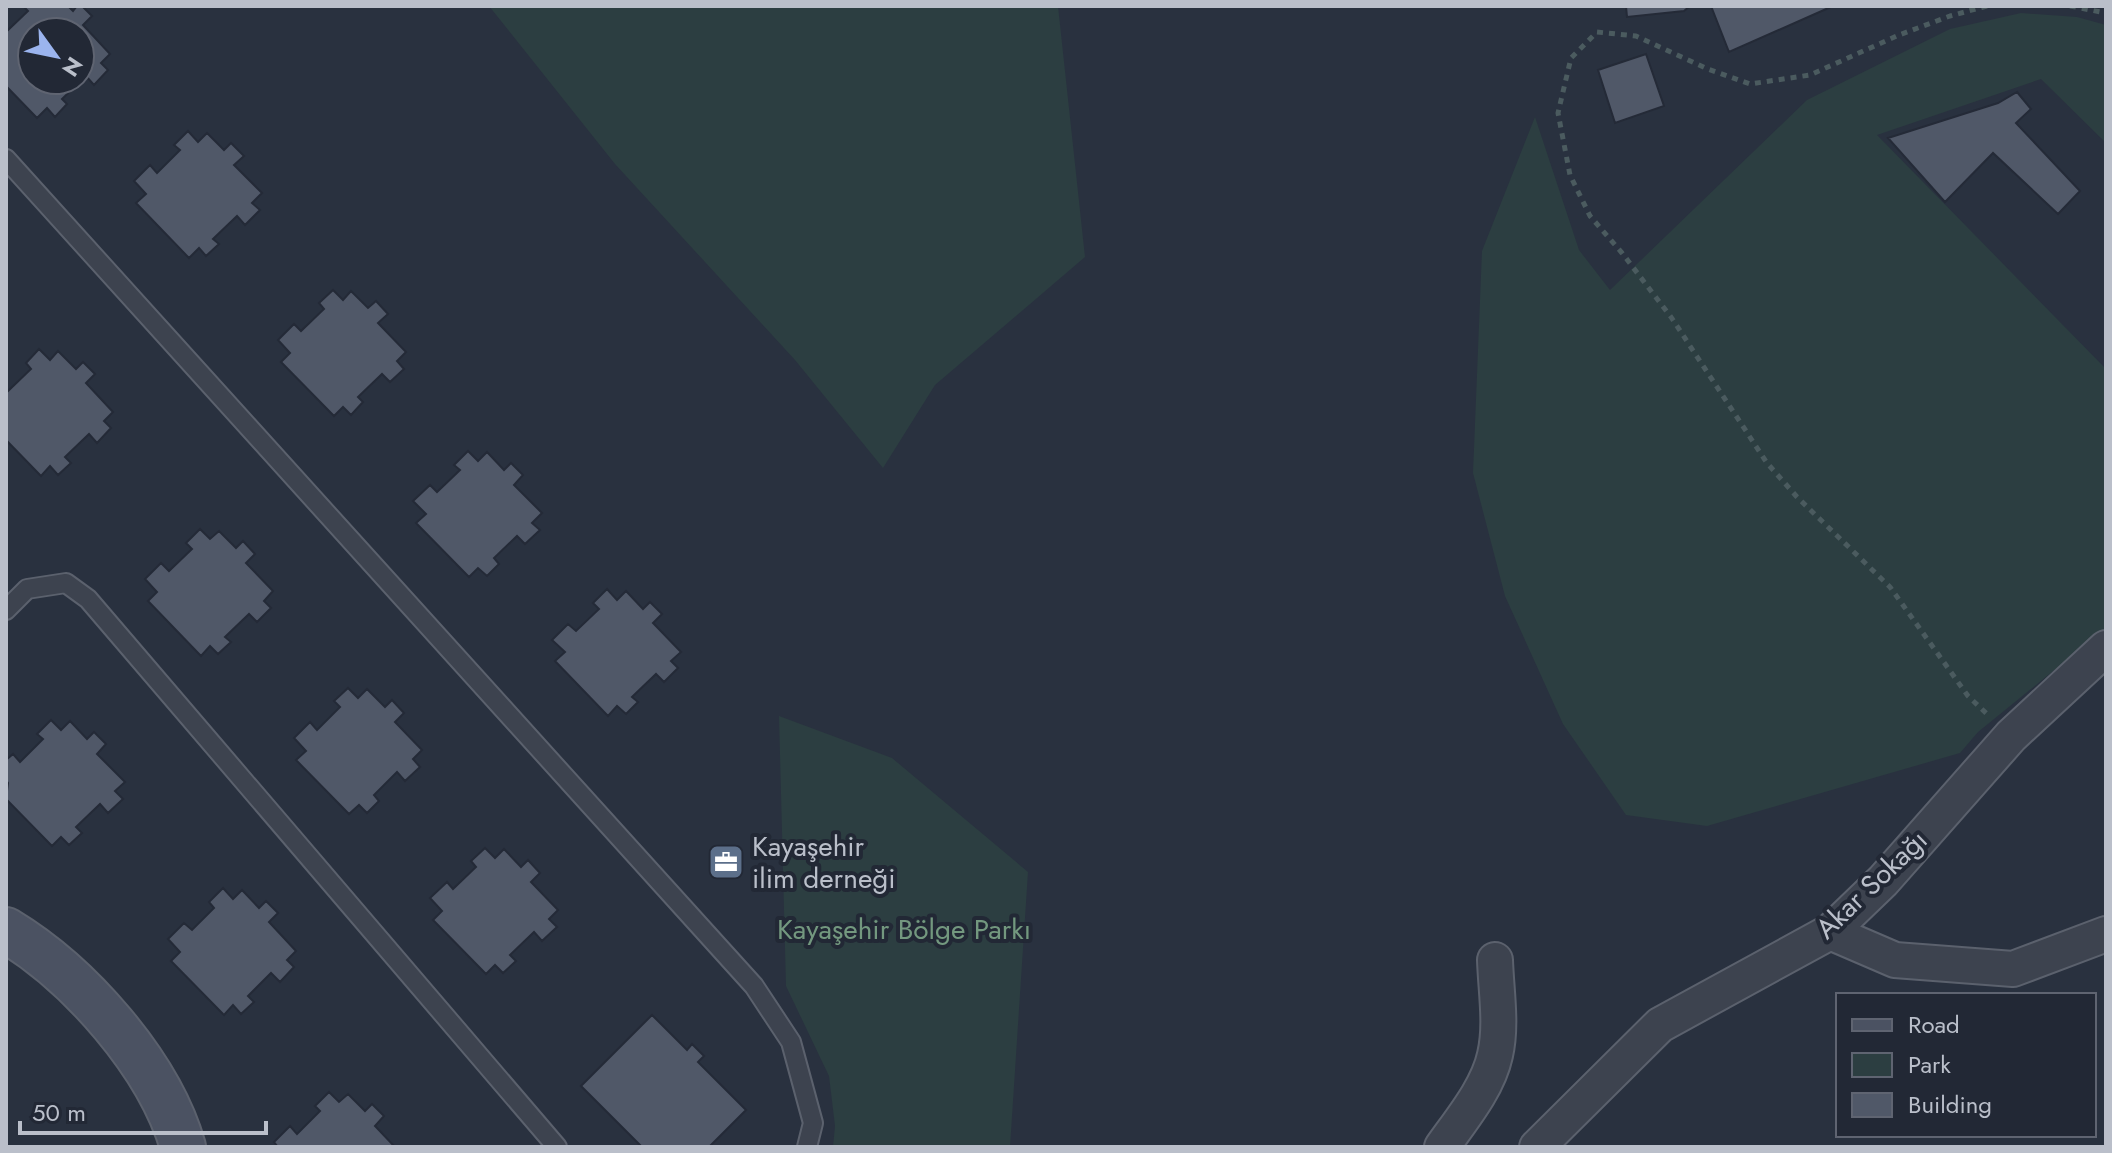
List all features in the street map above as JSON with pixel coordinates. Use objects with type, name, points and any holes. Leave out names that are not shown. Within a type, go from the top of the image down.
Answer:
[{"type":"street","name":"Akar Sokağı","points":[[1537,1147],[1660,1025],[1830,932],[1883,881],[2011,736],[2106,648]]},
{"type":"street","points":[[6,930],[64,972],[116,1027],[151,1077],[183,1147]]},
{"type":"street","points":[[1830,932],[1895,960],[2013,969],[2106,934]]},
{"type":"street","points":[[1442,1147],[1480,1089],[1495,1056],[1498,1027],[1495,960]]},
{"type":"lane","points":[[6,159],[754,986],[791,1042],[813,1123],[807,1147]]},
{"type":"lane","points":[[6,610],[27,589],[66,583],[88,599],[557,1147]]},
{"type":"path","points":[[1987,6],[1899,35],[1810,75],[1750,84],[1636,36],[1597,32],[1571,58],[1558,113],[1570,175],[1590,216],[1671,317],[1767,463],[1797,497],[1890,587],[1968,696],[2011,736]]},
{"type":"path","points":[[2070,6],[2106,13]]},
{"type":"green space","points":[[489,6],[1058,6],[1085,257],[935,385],[883,468],[795,360],[615,164]]},
{"type":"green space","points":[[2021,13],[2077,17],[2106,25],[2106,143],[2041,79],[1877,135],[2106,369],[2106,628],[1978,732],[1960,753],[1707,826],[1626,815],[1563,724],[1505,596],[1473,473],[1482,251],[1535,117],[1579,250],[1610,290],[1807,100],[1950,29]]},
{"type":"green space","name":"Kayaşehir Bölge Parkı","points":[[779,716],[892,758],[1028,872],[1010,1147],[833,1147],[835,1126],[829,1076],[786,986]]},
{"type":"building","points":[[23,6],[68,6],[73,11],[77,6],[82,6],[92,16],[23,16],[28,11]]},
{"type":"building","points":[[1626,6],[1690,6],[1684,11],[1627,17]]},
{"type":"building","points":[[1711,6],[1833,6],[1729,52]]},
{"type":"building","points":[[16,22],[16,96],[65,96],[62,99],[67,104],[55,117],[47,108],[37,118],[6,86],[6,32]]},
{"type":"building","points":[[96,39],[110,54],[101,63],[108,70],[96,83]]},
{"type":"building","points":[[1646,54],[1664,106],[1615,123],[1598,70]]},
{"type":"building","points":[[2017,92],[2031,109],[2016,123],[2080,191],[2058,214],[1993,153],[1945,202],[1888,138],[1998,103]]},
{"type":"building","points":[[188,131],[198,142],[207,133],[224,150],[231,143],[244,156],[234,165],[262,193],[252,203],[260,210],[245,225],[237,216],[213,239],[219,244],[206,256],[199,248],[189,258],[136,203],[146,194],[134,181],[150,165],[157,173],[180,150],[174,145]]},
{"type":"building","points":[[333,290],[343,300],[351,291],[368,308],[376,301],[388,314],[378,323],[406,352],[397,361],[404,369],[390,382],[382,374],[358,397],[363,402],[351,415],[343,407],[334,416],[281,362],[290,353],[278,340],[294,324],[301,331],[324,309],[319,303]]},
{"type":"building","points":[[39,349],[50,360],[58,351],[76,369],[83,362],[95,374],[86,383],[113,412],[104,421],[111,428],[97,443],[89,434],[65,457],[71,463],[58,475],[50,466],[41,476],[6,440],[6,389],[8,391],[31,369],[26,363]]},
{"type":"building","points":[[468,451],[478,461],[487,452],[504,470],[511,463],[523,475],[514,485],[542,513],[532,523],[540,530],[525,544],[517,536],[494,558],[499,564],[487,576],[478,568],[469,577],[416,523],[426,514],[413,501],[430,485],[437,492],[460,470],[454,465]]},
{"type":"building","points":[[200,529],[210,539],[219,531],[236,548],[243,541],[255,554],[246,563],[273,591],[264,601],[271,608],[257,622],[249,614],[225,637],[231,642],[218,654],[210,646],[201,656],[148,601],[157,592],[145,579],[161,563],[169,571],[192,549],[186,543]]},
{"type":"building","points":[[607,589],[617,600],[626,591],[643,609],[650,602],[662,614],[653,623],[681,652],[671,661],[678,668],[664,682],[656,674],[632,697],[638,702],[626,714],[617,706],[608,716],[555,661],[565,652],[552,640],[568,624],[576,631],[599,609],[593,603]]},
{"type":"building","points":[[348,688],[358,698],[367,689],[385,707],[392,700],[404,713],[395,722],[422,750],[413,759],[420,767],[405,781],[397,772],[374,795],[379,801],[367,813],[359,805],[349,814],[296,760],[306,751],[294,738],[310,722],[317,730],[340,707],[334,701]]},
{"type":"building","points":[[51,720],[61,730],[70,721],[87,739],[94,732],[106,744],[97,754],[125,782],[115,791],[123,799],[108,813],[100,804],[76,827],[82,833],[69,845],[61,837],[52,846],[6,799],[6,760],[13,754],[20,762],[43,739],[37,734]]},
{"type":"building","points":[[485,848],[495,858],[504,849],[521,867],[528,860],[540,873],[531,882],[558,910],[549,919],[557,927],[542,941],[534,932],[510,955],[516,961],[503,973],[495,965],[486,974],[433,920],[442,911],[430,898],[447,882],[453,889],[476,867],[471,861]]},
{"type":"building","points":[[223,888],[233,899],[242,890],[259,908],[266,901],[278,913],[269,922],[296,951],[287,960],[294,967],[280,982],[271,973],[248,996],[254,1002],[241,1014],[233,1005],[224,1015],[171,961],[180,952],[168,939],[184,923],[192,930],[214,908],[209,902]]},
{"type":"building","points":[[652,1015],[687,1050],[692,1044],[704,1056],[698,1062],[746,1110],[709,1147],[642,1147],[581,1086]]},
{"type":"building","points":[[329,1092],[339,1102],[348,1094],[365,1111],[372,1104],[384,1116],[375,1126],[395,1147],[278,1147],[274,1142],[290,1126],[297,1134],[320,1111],[315,1106]]},
{"type":"place","name":"Kayaşehir ilim derneği","points":[[726,862]]}]
